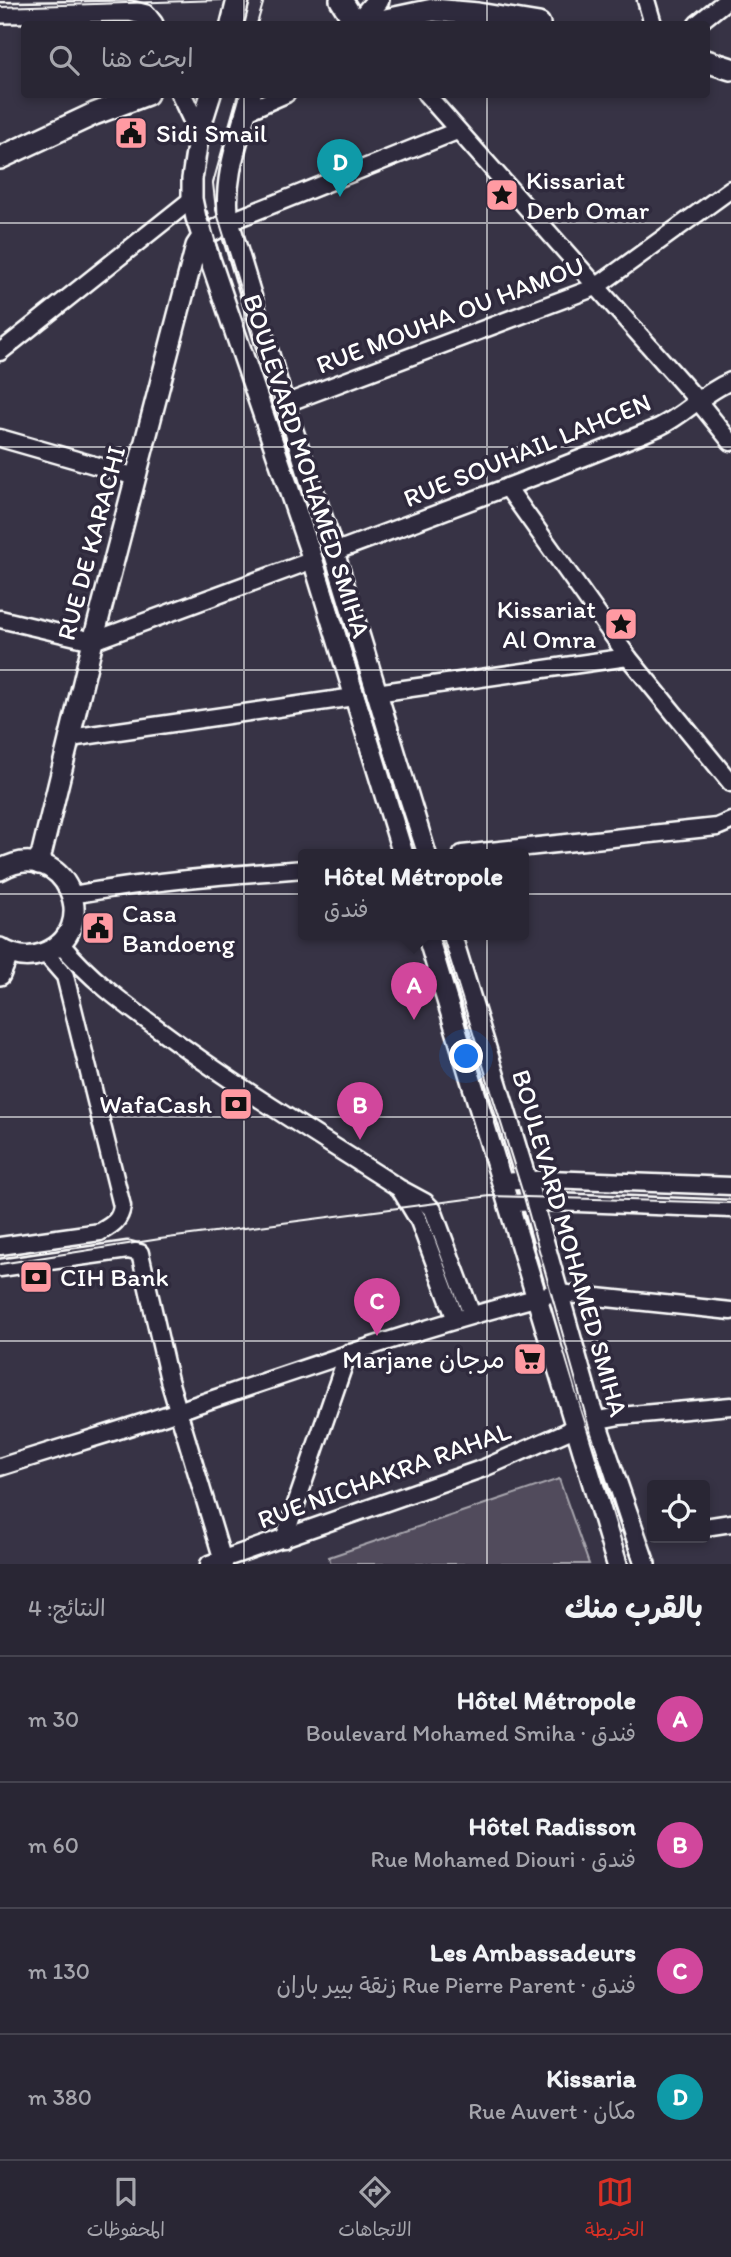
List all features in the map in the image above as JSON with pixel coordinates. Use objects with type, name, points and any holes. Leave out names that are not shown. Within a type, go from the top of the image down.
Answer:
[{"type":"main road","points":[[233,21],[238,0]]},
{"type":"main road","points":[[341,0],[355,21]]},
{"type":"main road","points":[[360,21],[378,0]]},
{"type":"main road","points":[[381,21],[433,10],[478,13],[522,21]]},
{"type":"main road","points":[[710,62],[731,69]]},
{"type":"main road","points":[[0,158],[94,114],[136,98]]},
{"type":"street","points":[[646,0],[652,21]]},
{"type":"street","points":[[701,21],[727,0]]},
{"type":"street","points":[[0,13],[130,11],[146,15],[151,21]]},
{"type":"street","points":[[183,98],[199,132]]},
{"type":"street","name":"BOULEVARD MOHAMED SMIHA","points":[[210,98],[199,132],[192,178],[192,199],[202,237],[219,280],[313,560],[401,849]]},
{"type":"street","points":[[249,103],[270,98]]},
{"type":"street","points":[[429,98],[698,401],[731,442]]},
{"type":"street","name":"BOULEVARD MOHAMED SMIHA","points":[[249,103],[228,177],[229,222],[424,849]]},
{"type":"street","points":[[202,237],[229,222],[457,131]]},
{"type":"street","name":"RUE MOUHA OU HAMOU","points":[[285,404],[596,287],[731,189]]},
{"type":"street","points":[[0,352],[192,199]]},
{"type":"street","name":"RUE DE KARACHI","points":[[39,864],[135,477],[196,246],[202,237]]},
{"type":"street","points":[[187,281],[204,278],[219,280]]},
{"type":"street","name":"RUE SOUHAIL LAHCEN","points":[[334,552],[663,425],[708,393],[731,381]]},
{"type":"street","points":[[0,438],[135,477]]},
{"type":"street","points":[[507,487],[628,657],[731,783]]},
{"type":"street","points":[[0,619],[93,641],[313,560]]},
{"type":"street","points":[[376,692],[628,657]]},
{"type":"street","points":[[70,738],[354,697]]},
{"type":"street","points":[[509,849],[718,827],[731,821]]},
{"type":"street","points":[[0,870],[16,863],[39,864],[53,869],[61,876],[72,895],[73,921],[69,931],[52,948],[27,956],[5,951],[0,975]]},
{"type":"street","points":[[72,895],[219,876],[298,869]]},
{"type":"street","name":"BOULEVARD MOHAMED SMIHA","points":[[429,940],[617,1564]]},
{"type":"street","name":"BOULEVARD MOHAMED SMIHA","points":[[453,940],[526,1179],[594,1421],[644,1536],[645,1564]]},
{"type":"street","points":[[52,948],[206,1064],[399,1188],[419,1221],[464,1318]]},
{"type":"street","points":[[0,1246],[100,1232],[120,1216],[122,1206],[65,976],[52,948]]},
{"type":"street","points":[[503,1182],[526,1179],[731,1186]]},
{"type":"street","points":[[509,1203],[731,1209]]},
{"type":"street","points":[[0,1268],[128,1250],[136,1250],[141,1256],[159,1338],[219,1562]]},
{"type":"street","points":[[0,1467],[178,1411],[348,1353],[559,1293],[731,1311]]},
{"type":"street","points":[[284,1539],[348,1353]]},
{"type":"street","points":[[594,1421],[620,1416],[731,1406]]},
{"type":"street","name":"RUE NICHAKRA RAHAL","points":[[219,1562],[484,1468],[575,1429]]},
{"type":"street","points":[[710,1526],[731,1523]]},
{"type":"shaded area","points":[[559,1479],[589,1564],[331,1564],[329,1557]]},
{"type":"tram line","points":[[0,7],[221,0]]},
{"type":"tram line","points":[[258,21],[264,0]]},
{"type":"tram line","points":[[237,98],[213,183],[216,210],[365,695],[415,849]]},
{"type":"tram line","points":[[207,211],[220,258]]},
{"type":"tram line","points":[[444,940],[524,1197],[588,1424],[634,1564]]},
{"type":"tram line","points":[[0,1264],[160,1239],[490,1196],[731,1203]]},
{"type":"place","name":"Sidi Smail","points":[[131,133]]},
{"type":"place","name":"Kissariat Derb Omar","points":[[502,195]]},
{"type":"place","name":"Kissaria","points":[[340,197]]},
{"type":"place","name":"Kissariat Al Omra","points":[[621,624]]},
{"type":"place","name":"Casa Bandoeng","points":[[98,928]]},
{"type":"place","name":"Hôtel Métropole","points":[[414,1020]]},
{"type":"place","name":"WafaCash","points":[[236,1104]]},
{"type":"place","name":"Hôtel Radisson","points":[[360,1140]]},
{"type":"place","name":"CIH Bank","points":[[36,1277]]},
{"type":"place","name":"Les Ambassadeurs","points":[[377,1336]]},
{"type":"place","name":"Marjane مرجان","points":[[530,1359]]}]
